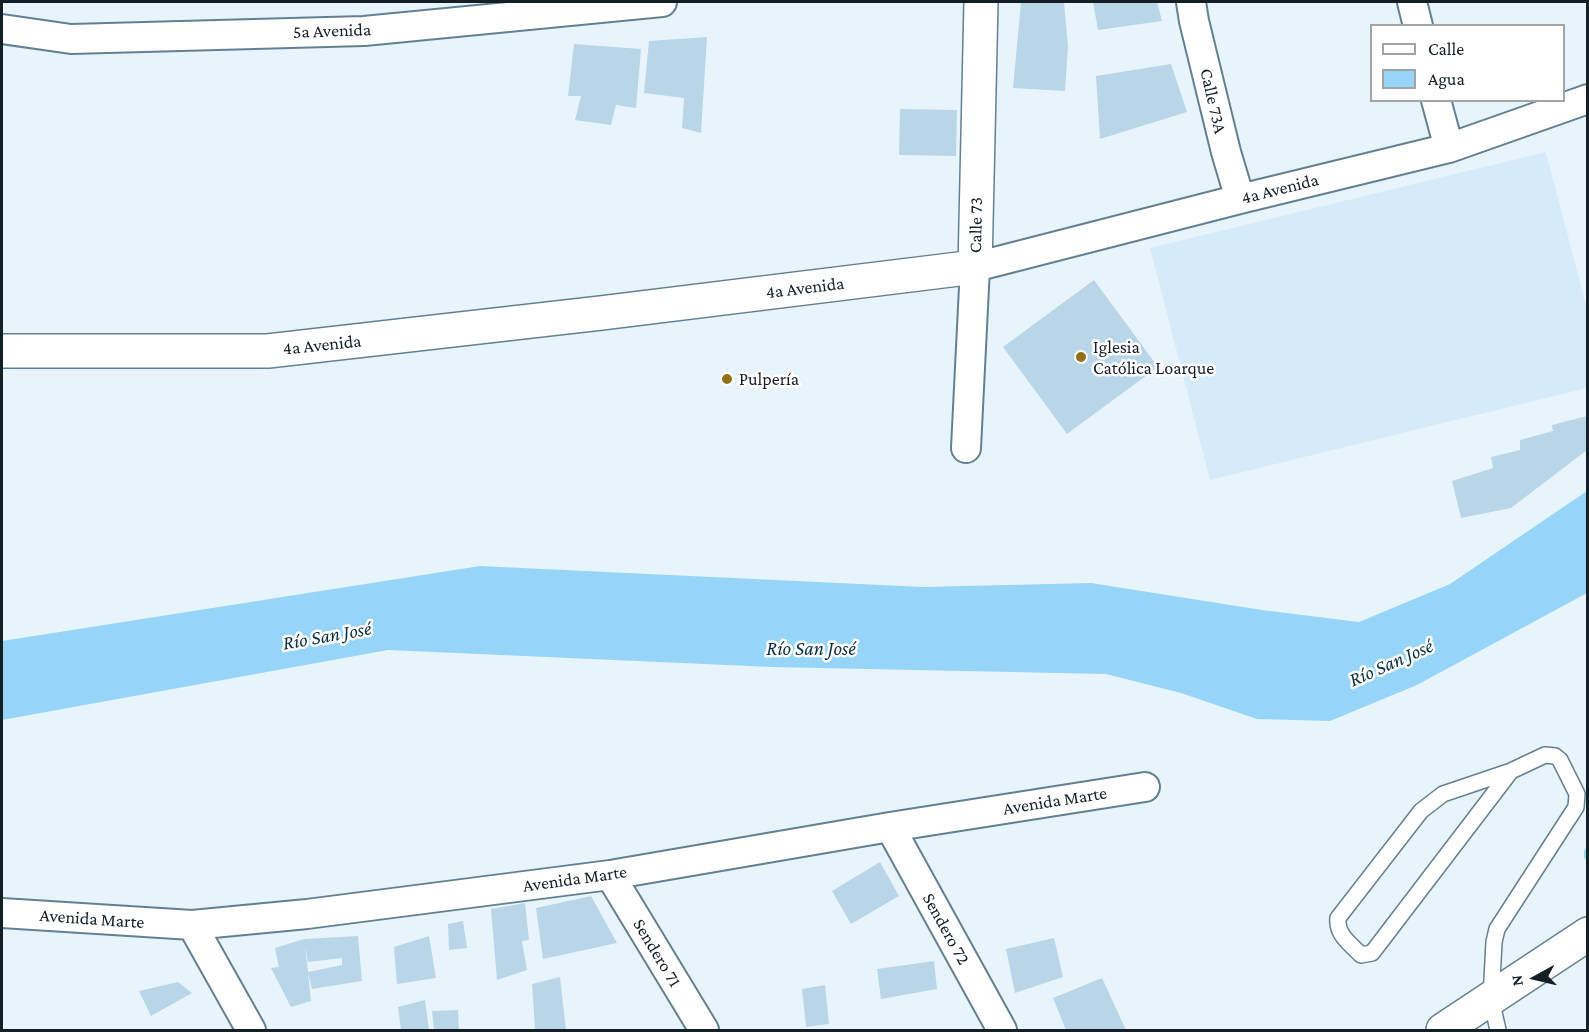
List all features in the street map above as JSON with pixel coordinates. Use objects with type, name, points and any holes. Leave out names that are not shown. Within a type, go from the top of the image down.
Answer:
[{"type":"main road","name":"Calle 73","points":[[975,267],[981,2]]},
{"type":"main road","name":"4a Avenida","points":[[2,351],[268,351],[975,267]]},
{"type":"main road","points":[[1443,1030],[1587,942]]},
{"type":"street","name":"5a Avenida","points":[[2,29],[70,39],[364,31],[662,2]]},
{"type":"street","name":"Calle 73A","points":[[1191,2],[1223,141],[1240,199]]},
{"type":"street","points":[[1412,2],[1418,24]]},
{"type":"street","name":"4a Avenida","points":[[975,267],[1449,148],[1587,99]]},
{"type":"street","points":[[1437,102],[1449,148]]},
{"type":"street","name":"Calle 73","points":[[966,448],[975,267]]},
{"type":"street","name":"Avenida Marte","points":[[2,913],[192,926],[307,914],[610,875],[890,827],[1145,787]]},
{"type":"street","name":"Sendero 72","points":[[890,827],[1002,1030]]},
{"type":"street","name":"Sendero 71","points":[[610,875],[697,1030]]},
{"type":"street","points":[[192,926],[251,1030]]},
{"type":"lane","points":[[1498,1030],[1491,999],[1494,942],[1497,929],[1576,807],[1578,799],[1560,760],[1555,756],[1545,755],[1511,771],[1443,794],[1421,811],[1338,918],[1337,925],[1339,932],[1361,955],[1372,953],[1511,771]]},
{"type":"shaded area","points":[[1546,152],[1587,309],[1587,388],[1210,480],[1150,248]]},
{"type":"water","name":"Río San José","points":[[1587,491],[1587,593],[1417,685],[1330,721],[1257,719],[1181,693],[1106,674],[772,667],[388,650],[2,720],[2,641],[480,566],[923,587],[1091,583],[1262,610],[1359,622],[1450,584]]},
{"type":"building","points":[[1021,2],[1064,2],[1068,46],[1065,91],[1013,88]]},
{"type":"building","points":[[1093,2],[1157,2],[1162,21],[1098,30]]},
{"type":"building","points":[[707,37],[701,133],[682,128],[684,98],[644,93],[649,41]]},
{"type":"building","points":[[574,44],[641,49],[636,108],[616,105],[611,125],[575,120],[581,96],[568,96]]},
{"type":"building","points":[[1171,64],[1187,112],[1100,139],[1096,76]]},
{"type":"building","points":[[900,109],[957,110],[956,156],[899,155]]},
{"type":"building","name":"Iglesia Católica Loarque","points":[[1094,280],[1158,367],[1067,434],[1003,347]]},
{"type":"building","points":[[1587,416],[1587,450],[1511,508],[1461,518],[1452,481],[1493,468],[1491,457],[1520,450],[1520,440],[1553,431],[1552,425]]},
{"type":"building","points":[[880,862],[899,896],[851,924],[832,891]]},
{"type":"building","points":[[591,896],[617,943],[543,959],[536,908]]},
{"type":"building","points":[[525,903],[529,940],[522,941],[527,970],[497,980],[491,909]]},
{"type":"building","points":[[463,921],[467,948],[449,950],[448,924]]},
{"type":"building","points":[[358,936],[362,981],[312,989],[308,973],[311,1001],[291,1007],[271,968],[279,967],[275,948],[304,939]],"holes":[[[305,945],[308,962],[342,958],[342,965],[308,972]]]},
{"type":"building","points":[[429,936],[436,978],[397,984],[394,947]]},
{"type":"building","points":[[1054,938],[1063,977],[1015,993],[1006,949]]},
{"type":"building","points":[[934,961],[937,989],[881,999],[877,969]]},
{"type":"building","points":[[560,977],[566,1030],[535,1030],[532,984]]},
{"type":"building","points":[[1102,978],[1126,1030],[1066,1030],[1053,998]]},
{"type":"building","points":[[178,982],[192,993],[151,1016],[139,991]]},
{"type":"building","points":[[825,985],[829,1024],[806,1027],[802,989]]},
{"type":"building","points":[[425,1000],[429,1030],[401,1030],[398,1007]]},
{"type":"building","points":[[458,1010],[459,1030],[434,1030],[432,1011]]},
{"type":"place","name":"Iglesia Católica Loarque","points":[[1081,357]]},
{"type":"place","name":"Pulpería","points":[[727,379]]}]
